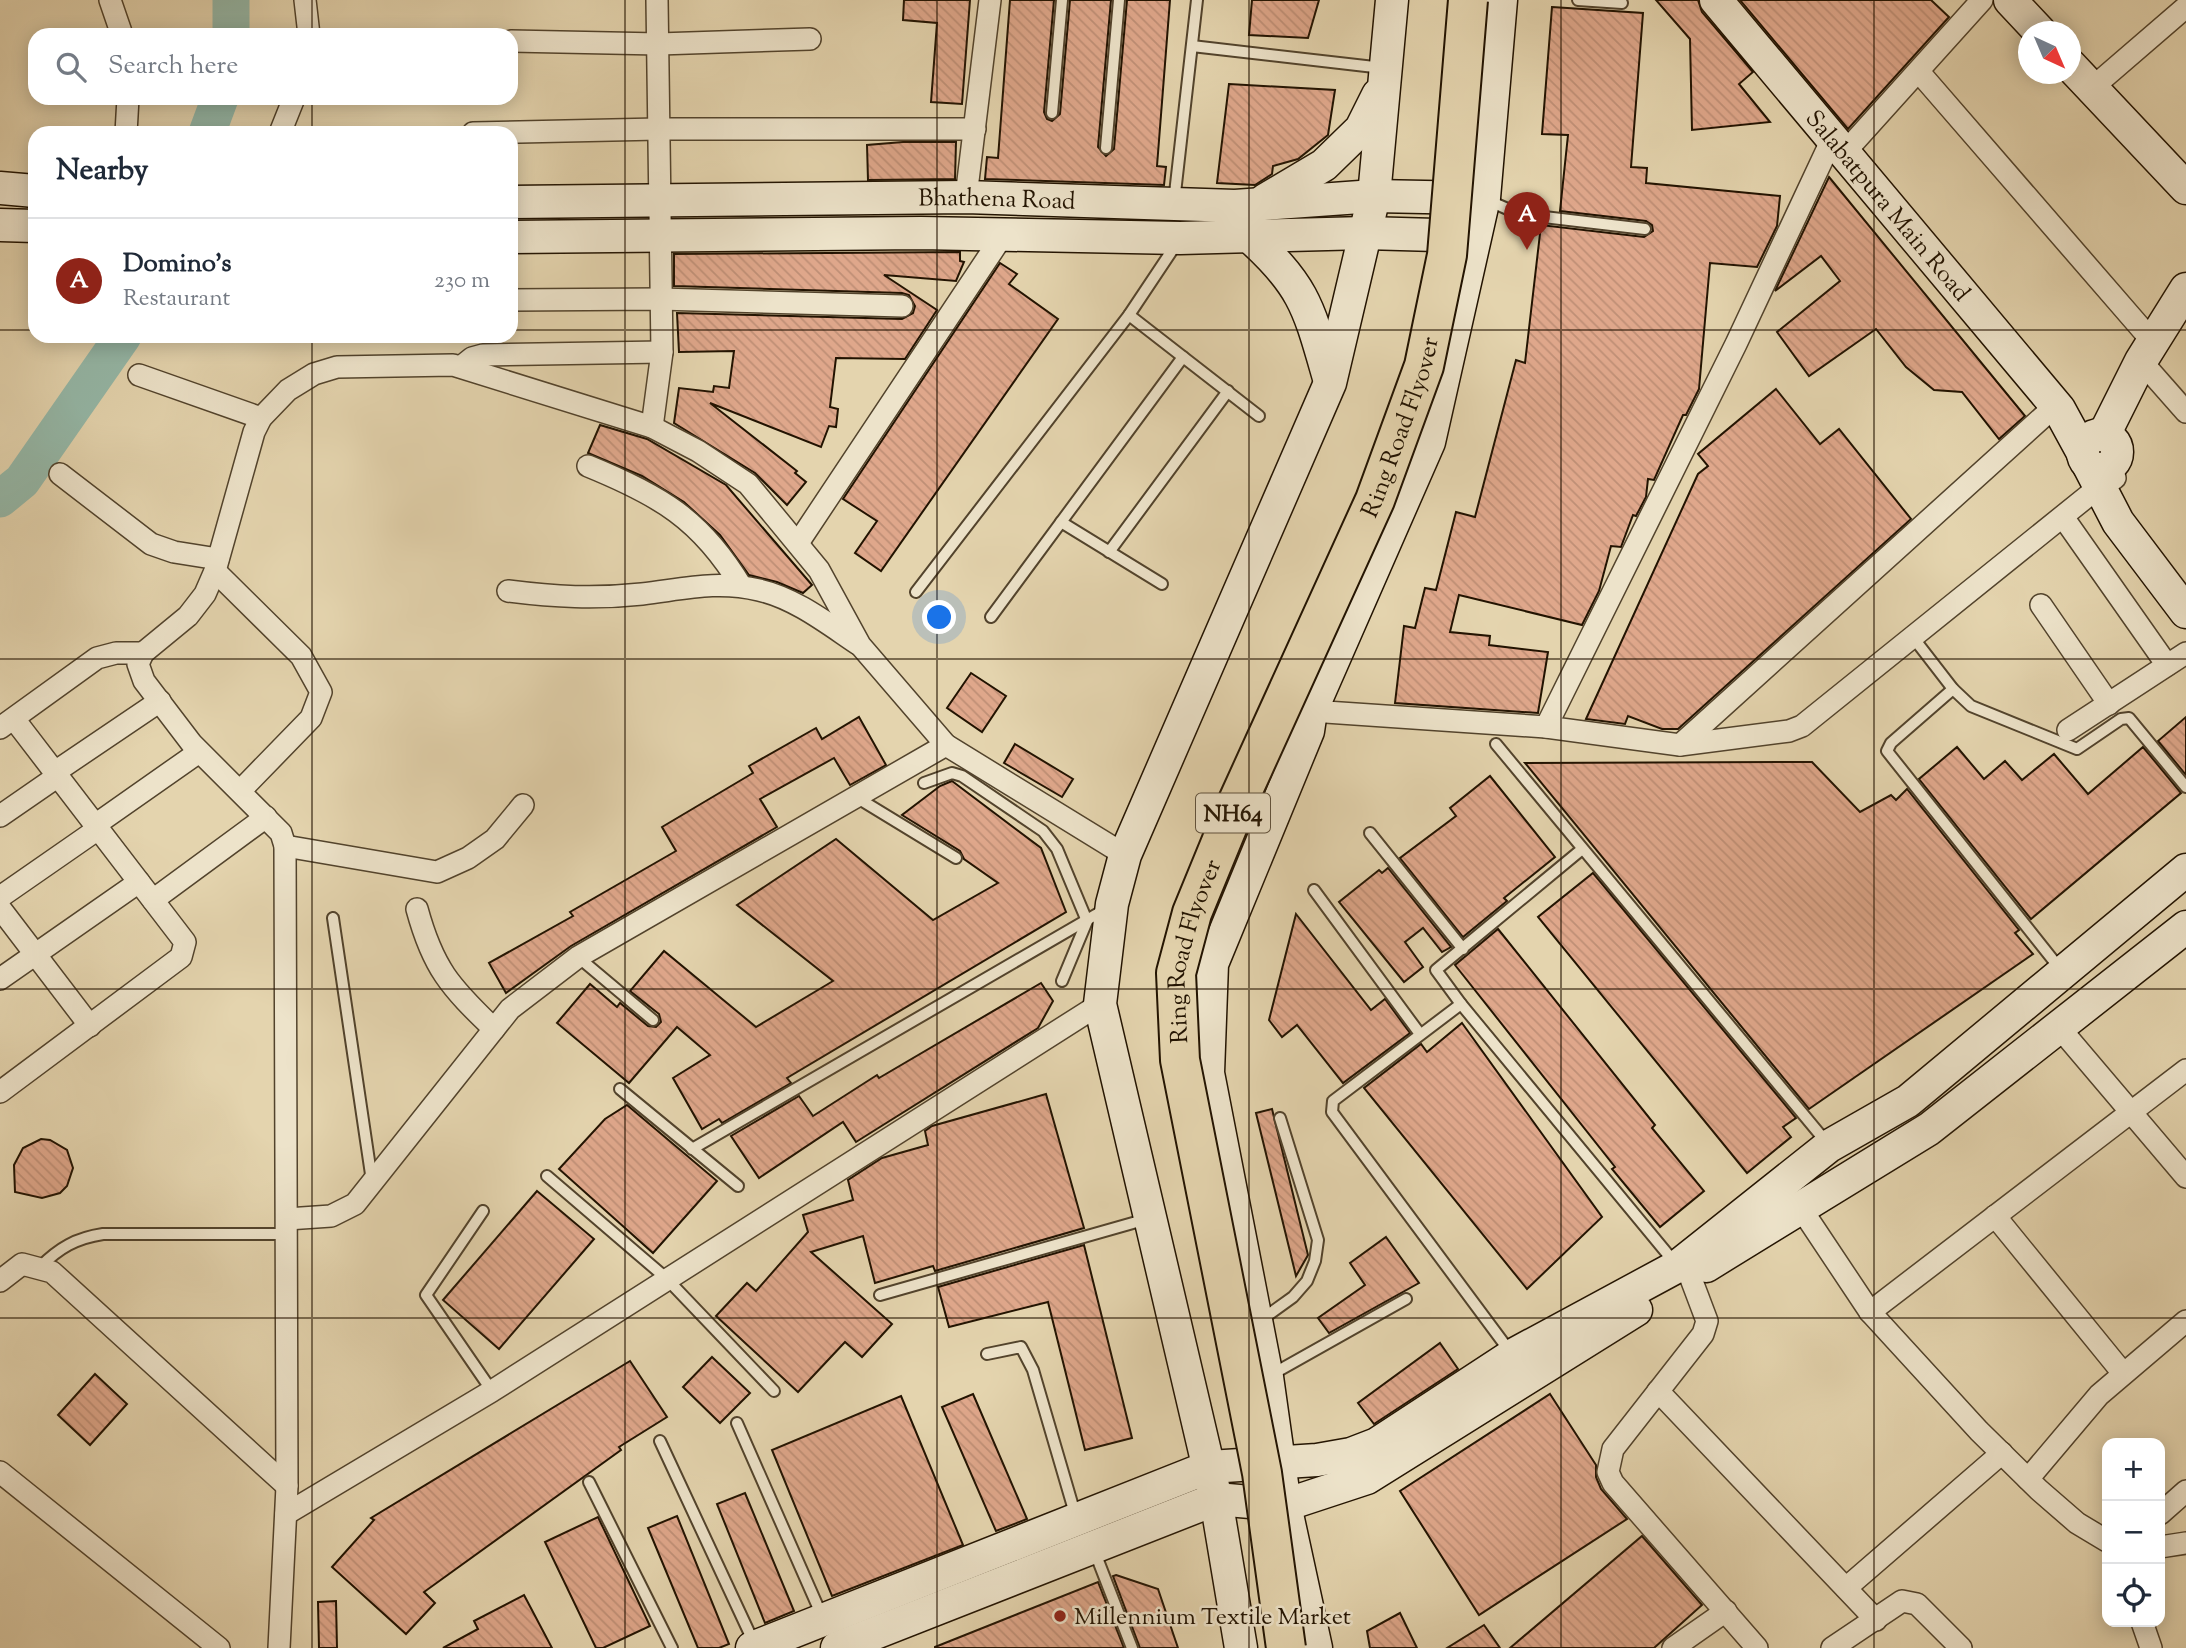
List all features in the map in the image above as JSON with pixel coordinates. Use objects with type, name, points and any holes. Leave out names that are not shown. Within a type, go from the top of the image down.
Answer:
[{"type":"highway","name":"Ring Road Flyover","points":[[1261,1648],[1237,1481],[1156,1063],[1151,970],[1169,905],[1216,791],[1352,491],[1400,359],[1423,251],[1444,0]]},
{"type":"highway","name":"Ring Road Flyover","points":[[1286,1648],[1262,1473],[1180,1060],[1176,972],[1192,913],[1238,800],[1375,500],[1424,366],[1447,255],[1468,0]]},
{"type":"street","points":[[110,0],[120,28]]},
{"type":"street","points":[[305,0],[308,28]]},
{"type":"street","points":[[652,427],[662,352],[658,235],[657,0]]},
{"type":"street","points":[[966,197],[990,0]]},
{"type":"street","points":[[1241,1648],[1216,1499],[1100,1004],[1100,913],[1330,383],[1374,195],[1392,0]]},
{"type":"street","points":[[1316,1648],[1285,1505],[1267,1377],[1208,1073],[1212,964],[1308,731],[1311,711],[1429,442],[1484,198],[1501,0]]},
{"type":"street","name":"Salabatpura Main Road","points":[[1716,0],[2102,458],[2118,522],[2186,612]]},
{"type":"street","points":[[1546,727],[1736,344],[1839,145],[1919,72],[1982,0]]},
{"type":"street","points":[[2010,0],[2030,21]]},
{"type":"street","points":[[2092,88],[2186,7]]},
{"type":"street","points":[[518,41],[659,44],[810,39]]},
{"type":"street","points":[[1919,72],[2149,359],[2186,412]]},
{"type":"street","points":[[1258,204],[1324,165],[1361,129],[1385,75]]},
{"type":"street","points":[[2081,76],[2186,188]]},
{"type":"street","points":[[126,126],[128,105]]},
{"type":"street","points":[[283,126],[291,105]]},
{"type":"street","points":[[518,132],[975,129]]},
{"type":"street","points":[[0,188],[28,190]]},
{"type":"street","name":"Bhathena Road","points":[[518,202],[966,197],[1187,218],[1235,206],[1374,195],[1484,198]]},
{"type":"street","points":[[518,237],[1003,235],[1187,218],[1249,236],[1365,233],[1477,236]]},
{"type":"street","points":[[0,225],[28,226]]},
{"type":"street","points":[[798,543],[1003,235]]},
{"type":"street","points":[[1249,236],[1292,279],[1306,301],[1330,383]]},
{"type":"street","points":[[1311,711],[1546,727],[1680,745],[1789,731],[1802,726],[1911,635],[2063,517],[2102,458],[2186,289]]},
{"type":"street","points":[[518,300],[660,299],[902,306]]},
{"type":"street","points":[[2149,359],[2186,317]]},
{"type":"street","points":[[462,366],[472,358],[483,355],[662,352]]},
{"type":"street","points":[[279,1648],[287,1486],[285,846],[281,833],[241,790],[199,752],[139,673],[138,664],[143,653],[188,616],[205,594],[216,565],[254,432],[261,418],[288,390],[314,374],[337,367],[462,366],[652,427],[698,450],[748,484],[798,543],[819,570],[860,645],[946,744],[1125,855]]},
{"type":"street","points":[[139,375],[261,418]]},
{"type":"street","points":[[1680,745],[2057,407]]},
{"type":"street","points":[[588,466],[644,489],[690,521],[725,559],[741,586]]},
{"type":"street","points":[[60,474],[151,544],[216,565],[310,668],[321,692],[311,718],[241,790]]},
{"type":"street","points":[[2063,517],[2167,665]]},
{"type":"street","points":[[508,591],[568,599],[641,594],[721,583],[741,586],[762,590],[796,604],[860,645]]},
{"type":"street","points":[[2041,605],[2109,704]]},
{"type":"street","points":[[0,1092],[181,957],[185,942],[57,774],[7,723],[97,658],[116,653],[143,653]]},
{"type":"street","points":[[2068,730],[2186,653]]},
{"type":"street","points":[[0,816],[160,701]]},
{"type":"street","points":[[287,1226],[331,1216],[355,1204],[494,1028],[537,985],[578,957],[946,744]]},
{"type":"street","points":[[0,897],[199,752]]},
{"type":"street","points":[[285,846],[437,872],[468,858],[495,839],[523,806]]},
{"type":"street","points":[[153,900],[266,817]]},
{"type":"street","points":[[836,1648],[1216,1499],[1285,1505],[1367,1478],[1684,1271],[1829,1146],[1908,1101],[2186,870]]},
{"type":"street","points":[[0,979],[139,882]]},
{"type":"street","points":[[0,908],[90,1026]]},
{"type":"street","points":[[416,909],[428,948],[444,977],[494,1028]]},
{"type":"street","points":[[754,1647],[1209,1468],[1351,1454],[1377,1444],[1513,1355],[1684,1271],[1800,1207],[1929,1129],[2186,927]]},
{"type":"street","points":[[286,1514],[492,1391],[1100,1004]]},
{"type":"street","points":[[2057,1026],[2186,1177]]},
{"type":"street","points":[[1870,1312],[2186,1070]]},
{"type":"street","points":[[1800,1207],[1870,1312],[2028,1479],[2077,1523],[2102,1538]]},
{"type":"street","points":[[1995,1216],[2122,1372]]},
{"type":"street","points":[[0,1281],[22,1264],[40,1266],[52,1272],[287,1486]]},
{"type":"street","points":[[1684,1271],[1707,1321],[1703,1334],[1614,1450],[1608,1472],[1613,1483],[1757,1648]]},
{"type":"street","points":[[2028,1479],[2083,1412],[2122,1372],[2186,1321]]},
{"type":"street","points":[[1658,1391],[1876,1620]]},
{"type":"street","points":[[1846,1588],[2002,1453]]},
{"type":"street","points":[[0,1472],[219,1648]]},
{"type":"street","points":[[2165,1510],[2186,1491]]},
{"type":"street","points":[[2165,1546],[2186,1543]]},
{"type":"street","points":[[1832,1648],[1902,1601],[1917,1604],[1961,1648]]},
{"type":"street","points":[[1673,1648],[1726,1611]]},
{"type":"street","points":[[2144,1627],[2151,1648]]},
{"type":"lane","points":[[1052,113],[1062,0]]},
{"type":"lane","points":[[1106,148],[1119,0]]},
{"type":"lane","points":[[916,592],[1129,315],[1187,218],[1192,46],[1198,0]]},
{"type":"lane","points":[[1578,0],[1622,4]]},
{"type":"lane","points":[[1192,46],[1385,75]]},
{"type":"lane","points":[[1484,198],[1519,214],[1645,229]]},
{"type":"lane","points":[[1129,315],[1259,415]]},
{"type":"lane","points":[[991,617],[1183,357]]},
{"type":"lane","points":[[1109,552],[1228,391]]},
{"type":"lane","points":[[1061,522],[1163,584]]},
{"type":"lane","points":[[1911,635],[1953,689],[1971,706],[2077,749],[2121,719],[2129,718],[2186,787]]},
{"type":"lane","points":[[1953,689],[1891,743],[1887,751],[2062,972]]},
{"type":"lane","points":[[1496,744],[1580,850],[1829,1146]]},
{"type":"lane","points":[[924,783],[953,773],[962,776],[1032,821],[1057,849],[1100,913]]},
{"type":"lane","points":[[856,797],[957,858]]},
{"type":"lane","points":[[1370,833],[1463,949]]},
{"type":"lane","points":[[1580,850],[1436,970],[1461,1004],[1684,1271]]},
{"type":"lane","points":[[1314,890],[1420,1034]]},
{"type":"lane","points":[[1062,981],[1100,913]]},
{"type":"lane","points":[[692,1149],[1100,913]]},
{"type":"lane","points":[[333,918],[373,1184]]},
{"type":"lane","points":[[578,957],[653,1020]]},
{"type":"lane","points":[[1461,1004],[1333,1101],[1332,1112],[1513,1355]]},
{"type":"lane","points":[[620,1088],[738,1186]]},
{"type":"lane","points":[[1256,1323],[1293,1297],[1307,1281],[1315,1261],[1318,1240],[1280,1118]]},
{"type":"lane","points":[[547,1176],[666,1278],[774,1391]]},
{"type":"lane","points":[[483,1211],[426,1295],[492,1391]]},
{"type":"lane","points":[[880,1295],[1150,1218]]},
{"type":"lane","points":[[40,1266],[58,1249],[81,1238],[103,1234],[287,1226]]},
{"type":"lane","points":[[1267,1377],[1406,1299]]},
{"type":"lane","points":[[987,1354],[1021,1347],[1033,1370],[1077,1520]]},
{"type":"lane","points":[[737,1423],[824,1619]]},
{"type":"lane","points":[[660,1441],[754,1647]]},
{"type":"lane","points":[[589,1482],[672,1648]]},
{"type":"lane","points":[[1093,1547],[1132,1648]]},
{"type":"building","points":[[904,0],[970,0],[962,104],[931,102],[937,23],[903,20]]},
{"type":"building","points":[[1010,0],[1054,0],[1044,112],[1047,119],[1052,121],[1060,114],[1070,0],[1111,0],[1098,147],[1106,156],[1114,149],[1127,0],[1170,0],[1157,166],[1166,167],[1164,185],[985,179],[987,157],[998,158]]},
{"type":"building","points":[[1252,0],[1319,0],[1308,38],[1249,35]]},
{"type":"building","points":[[1656,0],[1698,0],[1702,12],[1753,72],[1739,84],[1770,122],[1692,130],[1690,39]]},
{"type":"building","points":[[1740,0],[1931,0],[1949,17],[1848,129]]},
{"type":"building","points":[[1552,7],[1643,13],[1631,167],[1647,168],[1646,183],[1780,196],[1777,226],[1757,267],[1710,263],[1699,389],[1686,415],[1683,415],[1654,480],[1648,479],[1646,497],[1636,516],[1633,515],[1621,547],[1611,546],[1599,591],[1582,625],[1459,595],[1450,632],[1490,636],[1489,645],[1548,652],[1538,713],[1395,703],[1404,626],[1415,628],[1425,588],[1436,590],[1456,512],[1475,517],[1516,360],[1525,363],[1541,225],[1644,237],[1653,231],[1652,225],[1646,221],[1560,211],[1568,135],[1542,134]]},
{"type":"building","points":[[1229,84],[1335,90],[1328,135],[1298,159],[1273,166],[1272,174],[1255,185],[1217,183]]},
{"type":"building","points":[[956,142],[955,179],[868,180],[867,145]]},
{"type":"building","points":[[1829,177],[2025,416],[1999,439],[1962,392],[1934,390],[1906,367],[1876,329],[1809,376],[1777,332],[1840,281],[1821,256],[1775,291]]},
{"type":"building","points":[[960,252],[960,261],[964,262],[956,281],[884,275],[937,310],[905,359],[836,358],[830,407],[838,409],[836,427],[829,426],[821,447],[710,403],[797,471],[795,473],[806,482],[787,505],[755,473],[674,423],[679,388],[713,392],[714,386],[729,388],[734,351],[679,352],[677,313],[902,319],[913,313],[915,306],[909,295],[902,293],[674,286],[674,254]]},
{"type":"building","points":[[1000,263],[1017,274],[1009,284],[1058,319],[881,571],[855,553],[877,521],[843,499]]},
{"type":"building","points":[[1776,389],[1820,444],[1839,429],[1911,519],[1678,729],[1662,729],[1628,716],[1625,724],[1586,719],[1698,474],[1708,466],[1698,454]]},
{"type":"building","points":[[600,425],[647,439],[726,485],[812,585],[803,593],[777,582],[749,575],[720,535],[684,502],[642,476],[588,453]]},
{"type":"building","points":[[971,673],[1006,696],[982,732],[947,708]]},
{"type":"building","points":[[859,717],[886,765],[850,785],[834,758],[760,799],[777,827],[571,946],[506,993],[489,963],[573,916],[570,912],[676,851],[662,827],[753,773],[749,766],[816,728],[822,739]]},
{"type":"building","points":[[2186,717],[2186,775],[2158,741]]},
{"type":"building","points":[[1015,744],[1073,779],[1062,797],[1004,763]]},
{"type":"building","points":[[1957,747],[1984,779],[2005,761],[2022,780],[2054,754],[2088,794],[2143,747],[2181,793],[2031,919],[1919,779]]},
{"type":"building","points":[[1812,762],[1860,812],[1891,795],[1896,800],[1907,789],[2019,930],[2015,933],[2033,954],[1809,1109],[1525,763]]},
{"type":"building","points":[[1490,776],[1555,857],[1504,898],[1507,901],[1463,937],[1400,858],[1456,816],[1450,808]]},
{"type":"building","points":[[952,781],[1041,848],[1066,912],[787,1078],[791,1083],[722,1123],[719,1119],[702,1129],[673,1078],[710,1055],[677,1027],[629,1083],[557,1023],[590,984],[617,1007],[620,1003],[648,1026],[656,1027],[661,1022],[659,1014],[630,991],[664,951],[756,1027],[833,981],[737,905],[836,839],[933,920],[998,883],[964,859],[960,851],[902,815],[940,786]]},
{"type":"building","points":[[1388,868],[1451,947],[1442,952],[1423,928],[1405,942],[1423,967],[1404,982],[1339,902],[1379,870],[1382,873]]},
{"type":"building","points":[[1593,873],[1796,1118],[1783,1127],[1791,1137],[1747,1173],[1538,917]]},
{"type":"building","points":[[1296,914],[1371,1010],[1385,999],[1410,1033],[1343,1083],[1297,1025],[1282,1037],[1269,1020]]},
{"type":"building","points":[[1498,929],[1655,1125],[1652,1128],[1704,1191],[1660,1227],[1455,965]]},
{"type":"building","points":[[1041,983],[1053,1001],[1038,1028],[856,1142],[843,1122],[759,1178],[731,1136],[799,1096],[813,1116],[877,1075],[879,1078]]},
{"type":"building","points":[[1462,1023],[1602,1217],[1527,1289],[1364,1088],[1421,1044],[1427,1052]]},
{"type":"building","points":[[1046,1094],[1084,1228],[935,1271],[933,1266],[875,1283],[863,1236],[811,1252],[892,1324],[862,1357],[845,1342],[798,1392],[716,1316],[747,1283],[756,1291],[808,1232],[803,1215],[853,1200],[848,1180],[882,1158],[928,1145],[925,1131],[932,1126]]},
{"type":"building","points":[[627,1105],[717,1181],[653,1253],[559,1169],[605,1119]]},
{"type":"building","points":[[1272,1109],[1308,1255],[1296,1276],[1256,1113]]},
{"type":"building","points":[[41,1139],[50,1140],[67,1150],[73,1168],[67,1186],[60,1193],[42,1198],[15,1192],[14,1165],[23,1148]]},
{"type":"building","points":[[537,1191],[594,1239],[499,1349],[443,1300]]},
{"type":"building","points":[[1386,1237],[1419,1283],[1329,1333],[1318,1318],[1365,1285],[1350,1263]]},
{"type":"building","points":[[1084,1245],[1132,1438],[1085,1450],[1048,1302],[949,1327],[938,1287]]},
{"type":"building","points":[[1440,1343],[1458,1369],[1374,1424],[1358,1403]]},
{"type":"building","points":[[712,1357],[750,1393],[720,1423],[683,1387]]},
{"type":"building","points":[[630,1361],[667,1417],[619,1447],[621,1450],[424,1592],[435,1603],[406,1634],[332,1567],[374,1520],[371,1518]]},
{"type":"building","points":[[95,1374],[127,1404],[90,1445],[58,1415]]},
{"type":"building","points":[[973,1394],[1027,1519],[996,1531],[942,1407]]},
{"type":"building","points":[[1550,1394],[1596,1465],[1596,1477],[1601,1489],[1627,1519],[1479,1615],[1400,1491]]},
{"type":"building","points":[[901,1396],[963,1545],[832,1596],[772,1450]]},
{"type":"building","points":[[745,1493],[794,1611],[765,1623],[717,1504]]},
{"type":"building","points":[[677,1516],[729,1644],[719,1648],[698,1648],[648,1528]]},
{"type":"building","points":[[598,1517],[650,1626],[603,1648],[596,1648],[545,1542]]},
{"type":"building","points":[[1642,1536],[1702,1605],[1654,1648],[1510,1648]]},
{"type":"building","points":[[1113,1576],[1158,1589],[1178,1648],[1140,1648]]},
{"type":"building","name":"Millennium Textile Market","points":[[1098,1582],[1124,1648],[935,1648],[935,1647]]},
{"type":"building","points":[[524,1595],[552,1648],[443,1648],[478,1629],[474,1621]]},
{"type":"building","points":[[336,1601],[337,1648],[319,1648],[318,1602]]},
{"type":"building","points":[[1400,1613],[1417,1648],[1370,1648],[1367,1631]]},
{"type":"building","points":[[1484,1625],[1500,1648],[1447,1648]]},
{"type":"waterway","points":[[231,0],[231,28]]},
{"type":"waterway","points":[[210,126],[217,105]]},
{"type":"waterway","points":[[0,499],[22,481],[118,343]]},
{"type":"place","name":"Domino's","points":[[1527,250]]},
{"type":"place","name":"Millennium Textile Market","points":[[1060,1616]]}]
